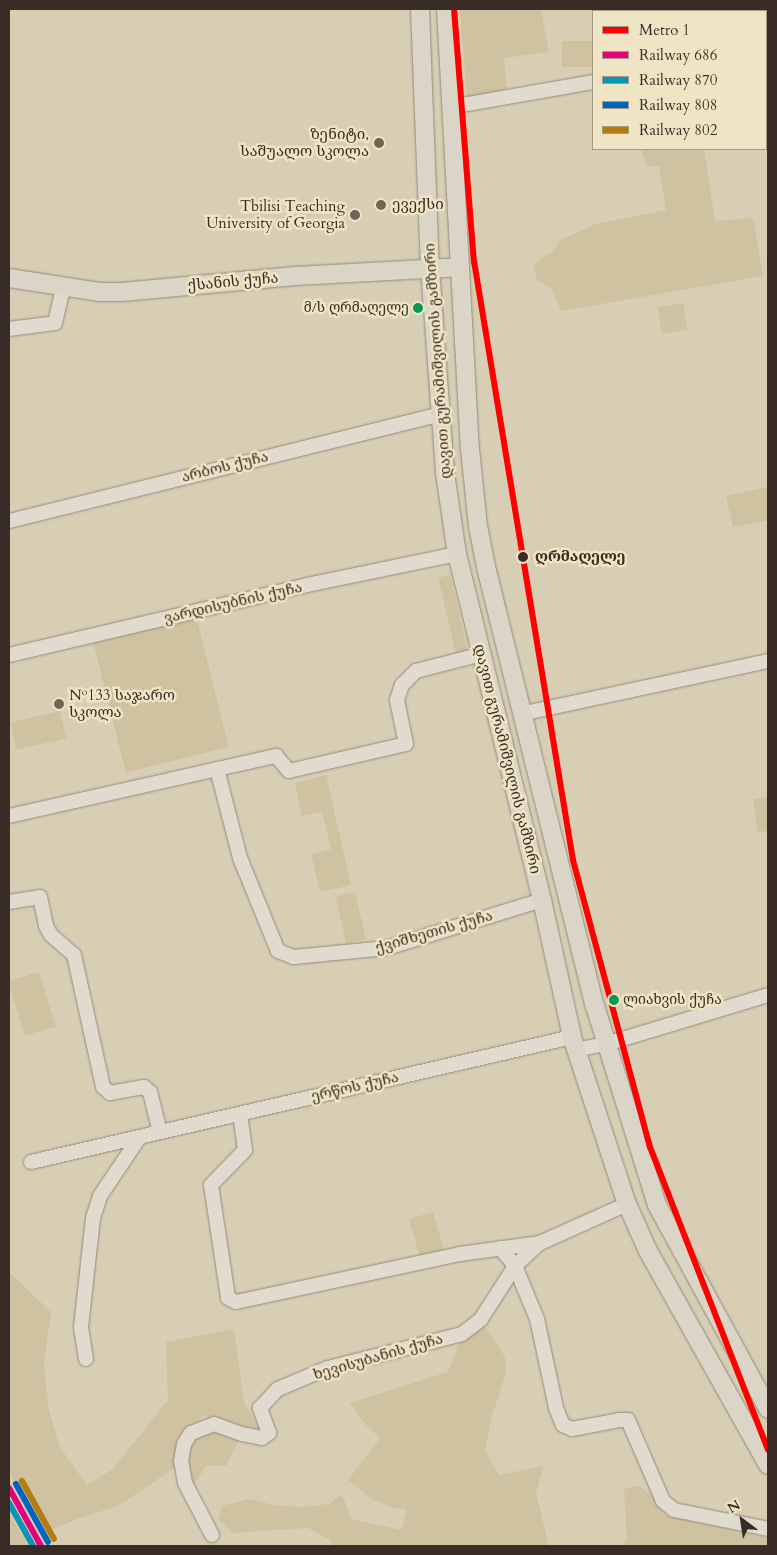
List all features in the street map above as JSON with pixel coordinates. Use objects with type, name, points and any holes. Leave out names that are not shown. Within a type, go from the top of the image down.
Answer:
[{"type":"main road","name":"დავით გურამიშვილის გამზირი","points":[[420,9],[430,268],[445,473],[462,572],[542,900],[574,1043],[626,1204],[648,1251],[768,1465]]},
{"type":"main road","name":"დავით გურამიშვილის გამზირი","points":[[446,9],[470,449],[479,531],[486,568],[594,1006],[657,1205],[768,1409]]},
{"type":"main road","name":"ქსანის ქუჩა","points":[[9,278],[63,287],[122,292],[278,278],[459,267]]},
{"type":"main road","points":[[456,545],[461,542],[473,541],[479,531]]},
{"type":"main road","points":[[462,572],[466,565],[472,562],[479,562],[486,568]]},
{"type":"street","points":[[451,107],[592,82]]},
{"type":"street","points":[[9,329],[55,323],[63,287]]},
{"type":"street","name":"არბოს ქუჩა","points":[[9,521],[441,414]]},
{"type":"street","name":"ვარდისუბნის ქუჩა","points":[[9,655],[307,586],[456,545]]},
{"type":"street","points":[[9,816],[276,756],[289,770],[406,744],[397,700],[402,686],[416,671],[482,654]]},
{"type":"street","points":[[521,714],[768,661]]},
{"type":"street","name":"ქვიშხეთის ქუჩა","points":[[217,769],[240,858],[278,951],[294,957],[387,948],[542,900]]},
{"type":"street","points":[[9,902],[40,897],[46,926],[51,935],[74,955],[103,1087],[110,1093],[144,1087],[150,1092],[160,1132]]},
{"type":"street","points":[[574,1043],[606,1044],[768,995]]},
{"type":"street","name":"ერწოს ქუჩა","points":[[31,1162],[240,1114],[574,1043]]},
{"type":"street","name":"ხევისუბანის ქუჩა","points":[[240,1114],[245,1150],[211,1185],[228,1298],[236,1302],[460,1254],[540,1243],[626,1204]]},
{"type":"street","points":[[86,1359],[81,1327],[93,1218],[100,1196],[139,1138]]},
{"type":"street","name":"ხევისუბანის ქუჩა","points":[[212,1535],[184,1482],[182,1461],[184,1444],[191,1433],[214,1424],[242,1434],[262,1438],[269,1433],[260,1408],[278,1388],[328,1368],[462,1334],[481,1319],[516,1266],[540,1243]]},
{"type":"street","points":[[500,1248],[516,1266],[538,1319],[556,1408],[563,1425],[572,1429],[628,1420],[663,1501],[674,1510],[768,1529]]},
{"type":"shaded area","points":[[460,9],[541,9],[549,52],[504,58],[507,92],[467,100]]},
{"type":"shaded area","points":[[562,41],[592,41],[592,67],[562,67]]},
{"type":"shaded area","points":[[641,150],[704,150],[715,221],[753,218],[763,276],[561,311],[552,289],[537,280],[533,265],[554,250],[559,241],[595,224],[666,210],[659,166],[647,166]]},
{"type":"shaded area","points":[[683,303],[688,330],[662,334],[657,308]]},
{"type":"shaded area","points":[[768,487],[768,520],[733,527],[726,496]]},
{"type":"shaded area","points":[[450,575],[468,653],[456,656],[438,578]]},
{"type":"shaded area","points":[[196,616],[229,747],[126,773],[93,642]]},
{"type":"shaded area","points":[[60,711],[66,738],[17,750],[10,722]]},
{"type":"shaded area","points":[[326,775],[351,885],[320,892],[311,854],[331,849],[322,812],[302,816],[295,783]]},
{"type":"shaded area","points":[[768,797],[768,831],[758,832],[753,799]]},
{"type":"shaded area","points":[[355,892],[366,939],[346,943],[336,896]]},
{"type":"shaded area","points":[[39,972],[56,1027],[25,1036],[9,981]]},
{"type":"shaded area","points":[[433,1212],[444,1251],[420,1258],[409,1219]]},
{"type":"shaded area","points":[[9,1272],[51,1312],[44,1364],[49,1410],[59,1446],[87,1485],[113,1469],[168,1400],[166,1342],[234,1329],[244,1402],[261,1430],[203,1416],[181,1443],[179,1465],[118,1506],[77,1519],[42,1534],[9,1471]]},
{"type":"shaded area","points":[[483,1323],[505,1357],[506,1373],[491,1419],[485,1451],[499,1475],[543,1466],[536,1493],[549,1546],[333,1546],[329,1539],[308,1528],[233,1533],[218,1519],[222,1506],[250,1499],[273,1505],[302,1507],[329,1504],[342,1494],[351,1519],[401,1530],[407,1509],[395,1508],[373,1500],[348,1480],[380,1438],[367,1426],[350,1403],[448,1372],[461,1337],[476,1332]]},
{"type":"shaded area","points":[[214,1428],[239,1440],[226,1466],[207,1465],[192,1487],[185,1466],[187,1447],[196,1435]]},
{"type":"shaded area","points":[[639,1486],[655,1498],[666,1515],[768,1538],[768,1546],[622,1546],[627,1540],[624,1489]]},
{"type":"shaded area","points":[[9,1513],[28,1546],[9,1546]]},
{"type":"metro line","name":"1","points":[[454,9],[474,261],[573,860],[650,1147],[768,1450]]},
{"type":"rail line","name":"802","points":[[22,1481],[54,1539]]},
{"type":"rail line","name":"808","points":[[16,1484],[48,1542]]},
{"type":"rail line","name":"686","points":[[9,1488],[41,1546]]},
{"type":"rail line","name":"870","points":[[9,1503],[33,1546]]},
{"type":"place","name":"ზენიტი, საშუალო სკოლა","points":[[379,143]]},
{"type":"place","name":"ევექსი","points":[[381,205]]},
{"type":"place","name":"Tbilisi Teaching University of Georgia","points":[[355,215]]},
{"type":"place","name":"მ/ს ღრმაღელე","points":[[418,308]]},
{"type":"place","name":"ღრმაღელე","points":[[523,557]]},
{"type":"place","name":"№133 საჯარო სკოლა","points":[[59,704]]},
{"type":"place","name":"ლიახვის ქუჩა","points":[[614,1000]]}]
